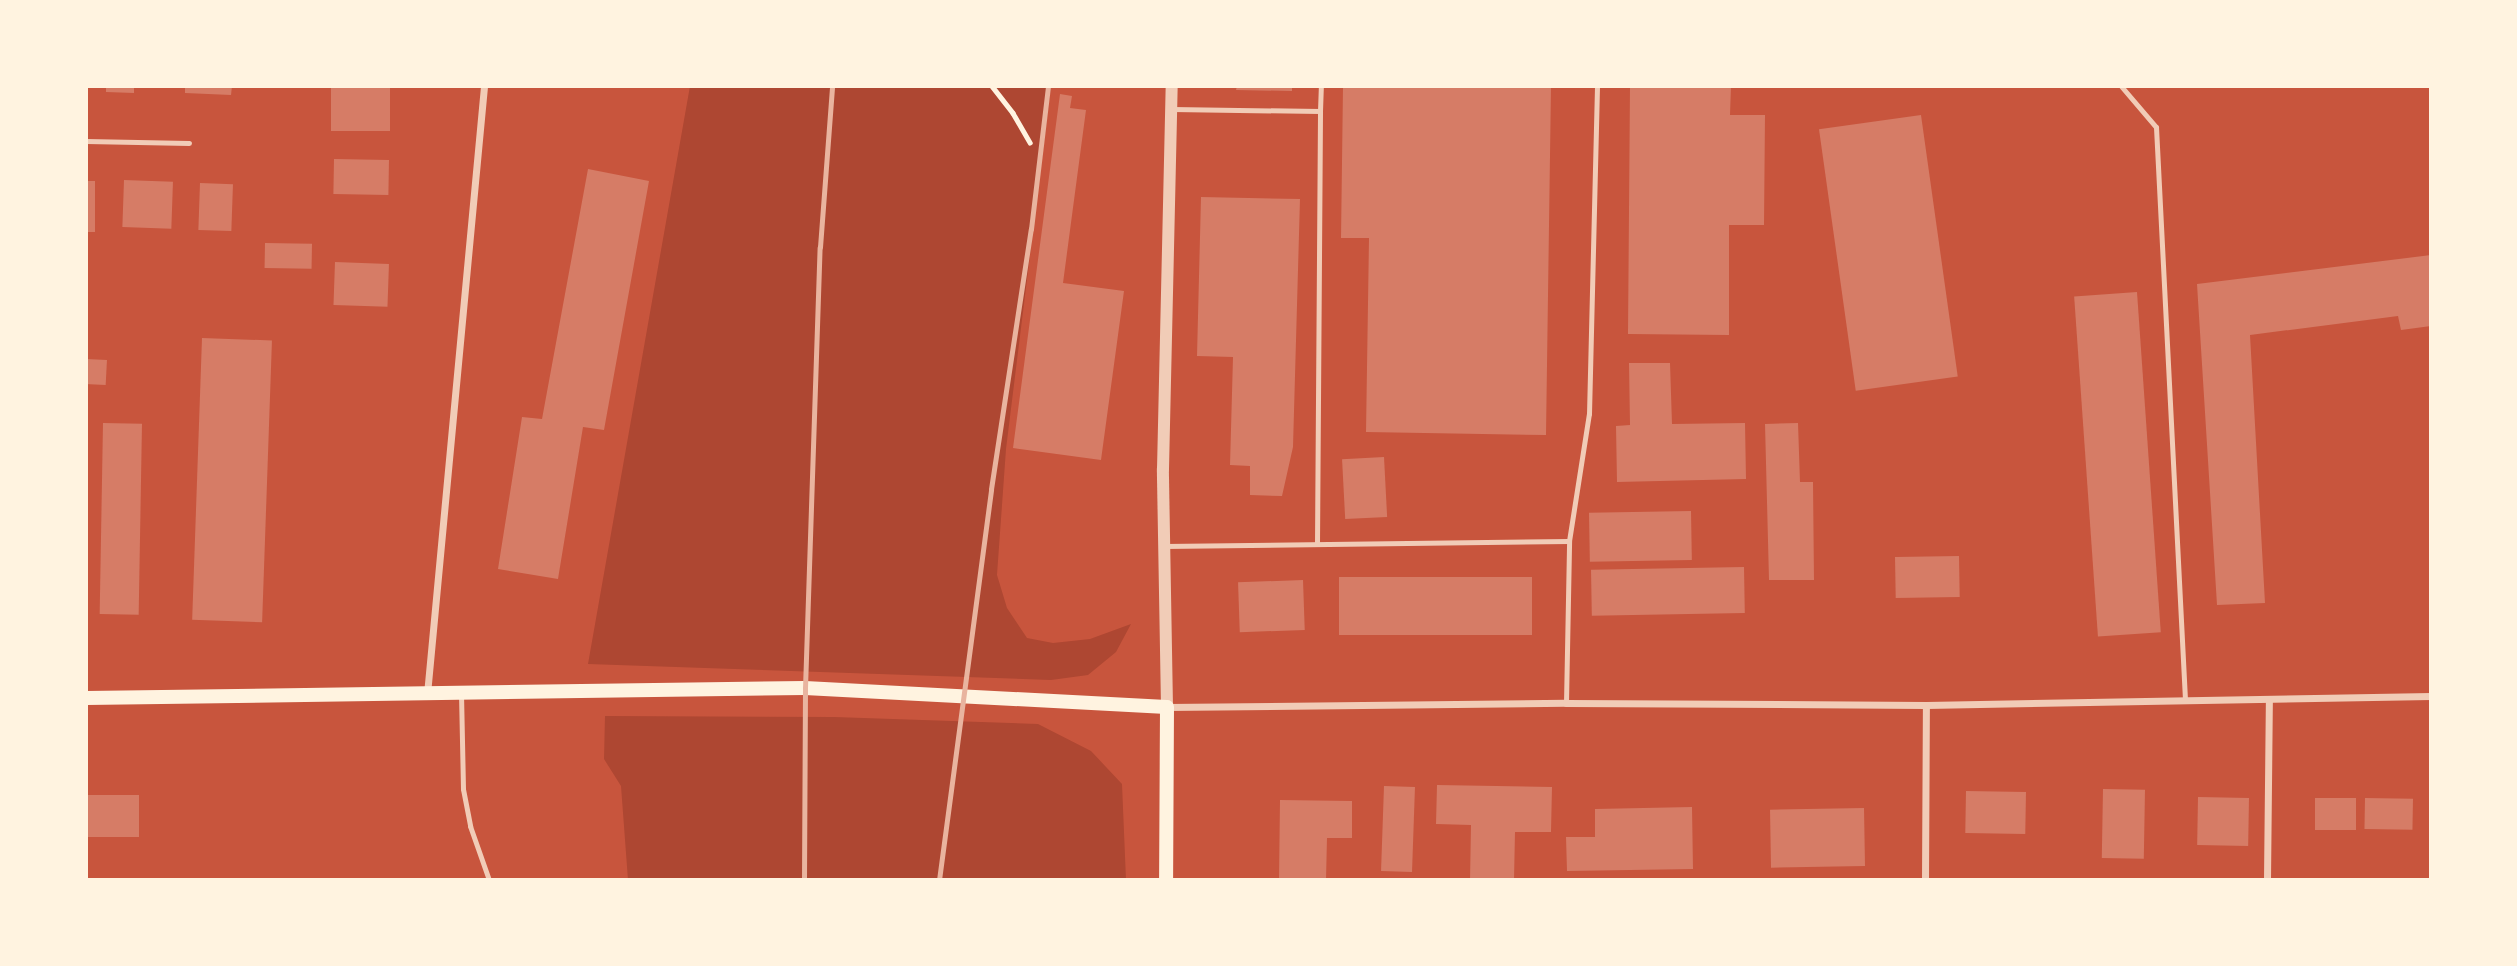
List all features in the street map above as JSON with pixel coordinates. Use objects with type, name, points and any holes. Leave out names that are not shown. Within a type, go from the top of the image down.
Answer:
[{"type":"main road","points":[[86,698],[805,688],[1167,707],[1166,880]]},
{"type":"street","points":[[427,694],[484,86]]},
{"type":"street","points":[[1172,86],[1163,469],[1167,707],[1566,703],[1926,705],[2431,696]]},
{"type":"street","points":[[2267,880],[2269,699]]},
{"type":"street","points":[[1925,880],[1926,705]]},
{"type":"lane","points":[[1317,544],[1321,86]]},
{"type":"lane","points":[[1566,703],[1569,541],[1589,414],[1597,86]]},
{"type":"lane","points":[[2121,86],[2156,127],[2185,700]]},
{"type":"lane","points":[[1172,109],[1320,111]]},
{"type":"lane","points":[[86,141],[188,143]]},
{"type":"lane","points":[[1164,546],[1569,541]]},
{"type":"lane","points":[[460,693],[463,789],[470,826],[489,880]]},
{"type":"path","points":[[992,86],[1013,113],[1030,142]]},
{"type":"shaded area","points":[[690,86],[1051,86],[1006,449],[997,575],[1007,608],[1027,638],[1053,643],[1090,639],[1131,624],[1116,652],[1088,675],[1051,680],[588,664]]},
{"type":"shaded area","points":[[605,716],[834,717],[1038,724],[1091,751],[1122,784],[1126,880],[628,880],[621,786],[604,759]]},
{"type":"building","points":[[106,86],[134,86],[134,93],[106,92]]},
{"type":"building","points":[[185,86],[232,86],[231,95],[185,93]]},
{"type":"building","points":[[331,86],[390,86],[390,131],[331,131]]},
{"type":"building","points":[[1237,86],[1292,86],[1292,91],[1236,90]]},
{"type":"building","points":[[1343,86],[1551,86],[1546,435],[1366,432],[1369,238],[1341,238]]},
{"type":"building","points":[[1630,86],[1731,86],[1730,115],[1765,115],[1764,225],[1729,225],[1729,335],[1628,334]]},
{"type":"building","points":[[1060,94],[1072,96],[1070,108],[1086,110],[1063,283],[1124,291],[1101,460],[1013,448]]},
{"type":"building","points":[[1921,115],[1958,376],[1856,391],[1819,129]]},
{"type":"building","points":[[334,159],[389,160],[388,195],[333,194]]},
{"type":"building","points":[[588,169],[649,181],[604,430],[583,427],[558,579],[498,569],[522,417],[542,419]]},
{"type":"building","points":[[124,180],[173,182],[171,229],[122,227]]},
{"type":"building","points":[[86,181],[95,181],[95,232],[86,232]]},
{"type":"building","points":[[200,183],[233,184],[231,231],[198,230]]},
{"type":"building","points":[[1201,197],[1300,199],[1293,447],[1282,496],[1250,495],[1250,466],[1230,465],[1233,357],[1197,356]]},
{"type":"building","points":[[265,243],[312,244],[312,269],[265,268]]},
{"type":"building","points":[[2431,255],[2431,326],[2401,330],[2398,316],[2250,335],[2265,603],[2217,605],[2197,284]]},
{"type":"building","points":[[335,262],[389,264],[387,307],[333,305]]},
{"type":"building","points":[[2137,292],[2161,632],[2098,637],[2074,296]]},
{"type":"building","points":[[202,338],[272,340],[262,622],[192,620]]},
{"type":"building","points":[[86,359],[107,360],[106,385],[86,384]]},
{"type":"building","points":[[1629,363],[1670,363],[1672,424],[1745,423],[1746,479],[1617,482],[1616,426],[1630,425]]},
{"type":"building","points":[[103,423],[142,424],[139,615],[100,614]]},
{"type":"building","points":[[1798,423],[1800,482],[1813,482],[1814,580],[1769,580],[1765,424]]},
{"type":"building","points":[[1384,457],[1387,517],[1345,519],[1342,459]]},
{"type":"building","points":[[1691,511],[1692,560],[1590,562],[1589,513]]},
{"type":"building","points":[[1959,556],[1960,597],[1896,598],[1895,557]]},
{"type":"building","points":[[1744,567],[1745,613],[1592,616],[1591,570]]},
{"type":"building","points":[[1339,577],[1532,577],[1532,635],[1339,635]]},
{"type":"building","points":[[1303,580],[1305,630],[1240,632],[1238,582]]},
{"type":"building","points":[[1437,785],[1552,787],[1551,832],[1515,832],[1514,880],[1470,880],[1471,825],[1436,824]]},
{"type":"building","points":[[1384,786],[1415,787],[1412,872],[1381,871]]},
{"type":"building","points":[[2103,789],[2145,790],[2144,859],[2102,858]]},
{"type":"building","points":[[1966,791],[2026,792],[2025,834],[1965,833]]},
{"type":"building","points":[[86,795],[139,795],[139,837],[86,837]]},
{"type":"building","points":[[2198,797],[2249,798],[2248,846],[2197,845]]},
{"type":"building","points":[[2315,798],[2356,798],[2356,830],[2315,830]]},
{"type":"building","points":[[2365,798],[2413,799],[2412,830],[2364,829]]},
{"type":"building","points":[[1280,800],[1352,801],[1352,838],[1327,838],[1326,880],[1279,880]]},
{"type":"building","points":[[1692,807],[1693,869],[1567,871],[1566,837],[1595,837],[1595,809]]},
{"type":"building","points":[[1864,808],[1865,866],[1771,868],[1770,810]]},
{"type":"railway","points":[[804,880],[805,688],[820,247],[832,86]]},
{"type":"railway","points":[[939,880],[991,489],[1031,229],[1048,86]]}]
